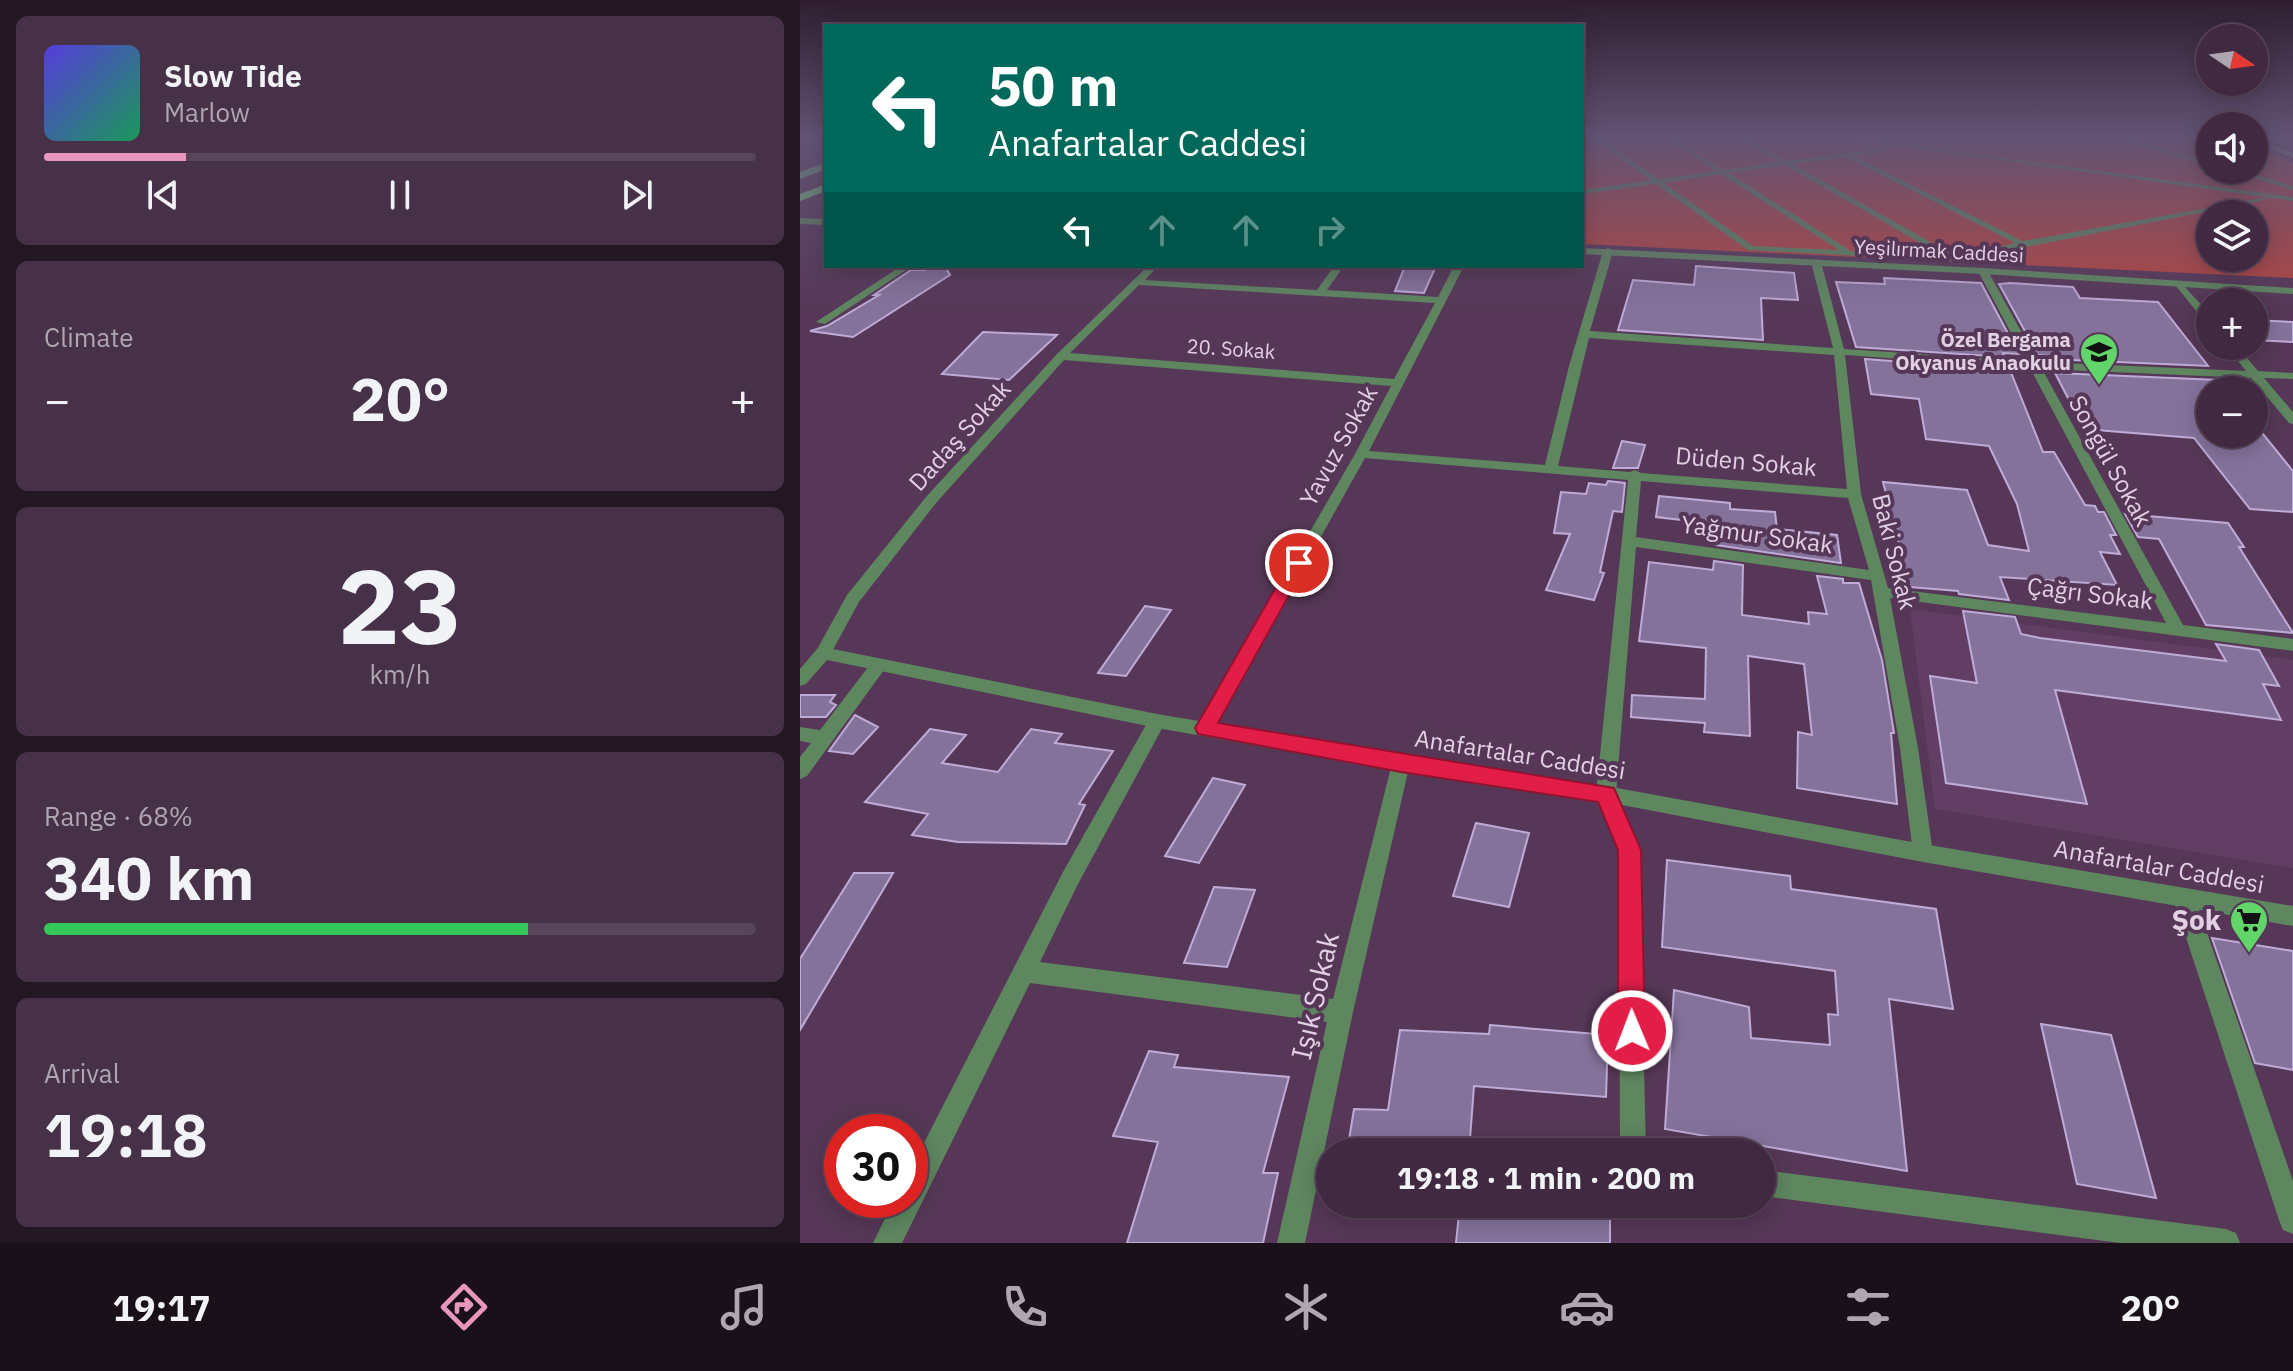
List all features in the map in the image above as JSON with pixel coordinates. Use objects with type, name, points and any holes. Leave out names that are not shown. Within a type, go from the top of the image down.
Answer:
[{"type":"street","points":[[800,221],[824,222]]},
{"type":"street","name":"Yeşilırmak Caddesi","points":[[1584,251],[1983,271],[2293,291]]},
{"type":"street","points":[[1551,467],[1608,251]]},
{"type":"street","name":"Baki Sokak","points":[[1816,262],[1839,350],[1854,494],[1880,584],[1909,748],[1923,853]]},
{"type":"street","points":[[821,322],[904,268]]},
{"type":"street","name":"Dadaş Sokak","points":[[823,653],[853,599],[931,500],[1061,356],[1151,268]]},
{"type":"street","points":[[1320,293],[1338,268]]},
{"type":"street","name":"Yavuz Sokak","points":[[1205,728],[1361,454],[1458,268]]},
{"type":"street","name":"Songül Sokak","points":[[1983,271],[2178,630]]},
{"type":"street","points":[[1135,282],[1440,300]]},
{"type":"street","points":[[2179,284],[2196,304]]},
{"type":"street","points":[[1584,334],[2032,365],[2293,376]]},
{"type":"street","name":"20. Sokak","points":[[1061,356],[1398,383]]},
{"type":"street","points":[[2243,360],[2293,420]]},
{"type":"street","points":[[1361,454],[1635,474],[1606,794],[1629,850],[1633,1138]]},
{"type":"street","name":"Düden Sokak","points":[[1635,474],[1854,494]]},
{"type":"street","name":"Yağmur Sokak","points":[[1629,541],[1880,584]]},
{"type":"street","name":"Çağrı Sokak","points":[[1880,584],[2293,645]]},
{"type":"street","points":[[800,680],[823,653]]},
{"type":"street","name":"Anafartalar Caddesi","points":[[823,653],[1157,721],[1606,794],[1923,853],[2293,916]]},
{"type":"street","points":[[800,771],[878,666]]},
{"type":"street","points":[[887,1243],[1023,971],[1157,721]]},
{"type":"street","points":[[800,734],[824,738]]},
{"type":"street","name":"Işık Sokak","points":[[1291,1243],[1341,1012],[1401,763]]},
{"type":"street","points":[[2184,898],[2293,1220]]},
{"type":"street","points":[[1023,971],[1341,1012]]},
{"type":"street","points":[[1776,1185],[2226,1243]]},
{"type":"lane","points":[[1677,195],[1751,248],[1954,259],[2277,198]]},
{"type":"lane","points":[[1760,195],[1849,253]]},
{"type":"lane","points":[[1841,195],[1954,259]]},
{"type":"lane","points":[[1926,195],[2022,244]]},
{"type":"lane","points":[[2255,195],[2293,199]]},
{"type":"shaded area","points":[[1584,195],[2293,195],[2293,278],[1584,244]]},
{"type":"shaded area","points":[[1910,609],[2293,660],[2293,868],[1935,809]]},
{"type":"building","points":[[1696,266],[1794,273],[1798,300],[1761,298],[1763,340],[1618,330],[1633,280],[1694,285]]},
{"type":"building","points":[[946,268],[950,275],[853,337],[810,331],[827,326],[879,295],[874,295],[911,270]]},
{"type":"building","points":[[1404,268],[1435,268],[1424,293],[1395,291]]},
{"type":"building","points":[[1884,278],[1981,283],[2019,354],[2003,353],[2004,357],[1856,347],[1836,282],[1885,284]]},
{"type":"building","points":[[1999,284],[2073,287],[2080,298],[2158,302],[2196,351],[2196,360],[2203,360],[2208,366],[2048,359],[2047,356],[2038,355]]},
{"type":"building","points":[[2268,321],[2293,322],[2293,342],[2268,341]]},
{"type":"building","points":[[983,332],[1057,335],[1009,380],[942,374]]},
{"type":"building","points":[[1865,359],[2010,370],[2043,452],[2054,452],[2085,505],[2095,506],[2098,512],[2104,512],[2116,535],[2110,535],[2120,554],[2100,552],[2117,585],[2000,577],[2009,600],[1910,587],[1883,482],[1967,490],[1988,545],[2029,551],[2017,504],[1989,446],[1926,439],[1919,399],[1871,394]]},
{"type":"building","points":[[2055,373],[2196,379],[2196,441],[2084,429]]},
{"type":"building","points":[[2268,440],[2293,471],[2293,512],[2250,509],[2202,448],[2268,448]]},
{"type":"building","points":[[1622,441],[1645,445],[1638,468],[1613,468]]},
{"type":"building","points":[[1608,481],[1625,483],[1622,512],[1613,511],[1600,572],[1604,573],[1594,600],[1546,590],[1570,534],[1554,533],[1561,492],[1586,494],[1589,483],[1606,485]]},
{"type":"building","points":[[1659,496],[1730,503],[1730,509],[1775,512],[1777,529],[1837,535],[1841,563],[1715,545],[1717,524],[1656,517]]},
{"type":"building","points":[[2125,514],[2228,523],[2244,547],[2239,547],[2293,633],[2206,625],[2159,539],[2138,537]]},
{"type":"building","points":[[1714,561],[1743,565],[1742,615],[1809,624],[1808,612],[1827,614],[1817,576],[1843,579],[1843,583],[1859,583],[1882,660],[1894,733],[1891,733],[1897,804],[1797,788],[1798,732],[1812,735],[1804,664],[1748,656],[1750,736],[1704,732],[1705,723],[1631,717],[1632,695],[1705,699],[1706,648],[1639,641],[1649,562],[1713,570]]},
{"type":"building","points":[[1145,606],[1171,610],[1126,676],[1098,673]]},
{"type":"building","points":[[1963,611],[2015,617],[2021,634],[2040,638],[2226,661],[2216,644],[2259,650],[2279,686],[2263,684],[2281,720],[2055,690],[2087,804],[1946,783],[1930,676],[1977,683]]},
{"type":"building","points":[[800,695],[835,695],[830,702],[836,705],[826,717],[800,717]]},
{"type":"building","points":[[855,715],[878,727],[853,754],[829,751]]},
{"type":"building","points":[[930,729],[966,735],[942,763],[998,772],[1031,729],[1062,734],[1055,743],[1113,751],[1079,804],[1085,805],[1066,844],[958,842],[912,835],[928,814],[865,802]]},
{"type":"building","points":[[1213,778],[1245,785],[1199,863],[1165,856]]},
{"type":"building","points":[[1476,823],[1529,833],[1509,907],[1453,896]]},
{"type":"building","points":[[1667,860],[1790,876],[1791,889],[1936,909],[1953,1009],[1889,999],[1907,1171],[1776,1148],[1776,1138],[1717,1138],[1665,1129],[1674,990],[1749,1007],[1751,1038],[1830,1045],[1828,1014],[1838,1015],[1835,971],[1662,947]]},
{"type":"building","points":[[854,873],[893,873],[800,1030],[800,959]]},
{"type":"building","points":[[1214,887],[1255,890],[1227,967],[1184,963]]},
{"type":"building","points":[[2212,938],[2293,951],[2293,1070],[2255,1063]]},
{"type":"building","points":[[2041,1024],[2111,1035],[2156,1198],[2077,1184]]},
{"type":"building","points":[[1490,1025],[1608,1035],[1606,1097],[1474,1086],[1470,1138],[1349,1138],[1354,1109],[1388,1110],[1400,1030],[1489,1034]]},
{"type":"building","points":[[1149,1051],[1178,1055],[1174,1067],[1289,1077],[1263,1173],[1278,1173],[1263,1243],[1127,1243],[1158,1142],[1113,1136]]},
{"type":"building","points":[[1459,1218],[1610,1218],[1610,1243],[1456,1243]]},
{"type":"place","name":"Özel Bergama Okyanus Anaokulu","points":[[2099,386]]},
{"type":"place","name":"Şok","points":[[2249,954]]},
{"type":"route","points":[[1299,563],[1205,728],[1401,763],[1606,794],[1629,850],[1632,1031]]}]
